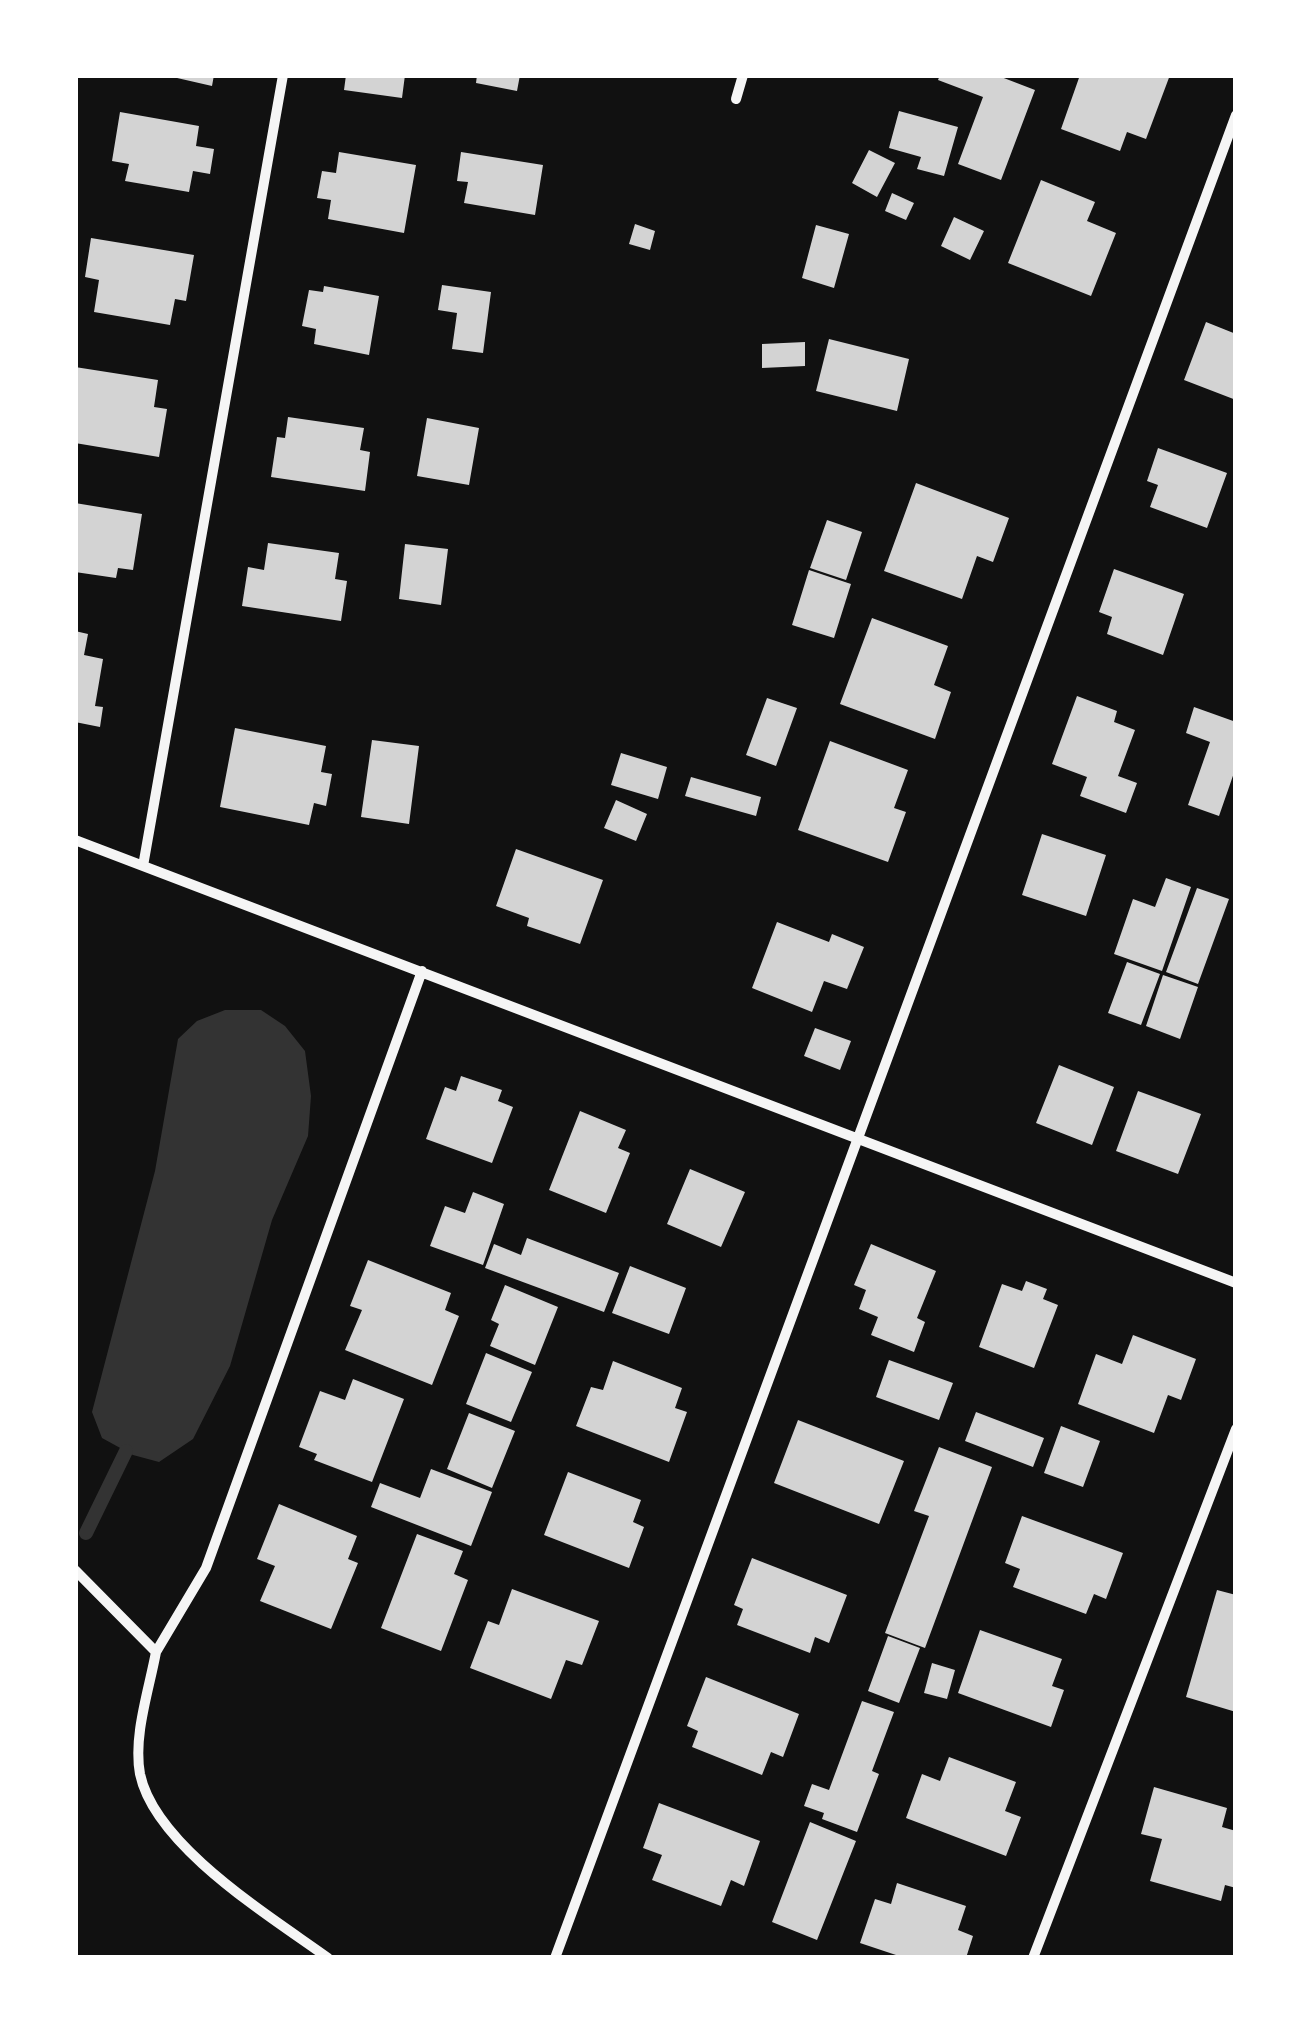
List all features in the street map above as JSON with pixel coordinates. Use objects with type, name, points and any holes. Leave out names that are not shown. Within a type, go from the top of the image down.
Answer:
[{"type":"street","points":[[143,866],[283,75]]},
{"type":"street","points":[[736,99],[743,75]]},
{"type":"street","points":[[555,1958],[1236,115]]},
{"type":"street","points":[[75,840],[1236,1283]]},
{"type":"street","points":[[328,1958],[180,1841],[150,1804],[139,1770],[141,1728],[156,1652],[206,1568],[422,971]]},
{"type":"street","points":[[1032,1958],[1236,1429]]},
{"type":"street","points":[[75,1570],[156,1652]]},
{"type":"shaded area","points":[[225,1010],[261,1010],[285,1026],[305,1051],[311,1096],[308,1136],[272,1220],[230,1366],[193,1439],[159,1462],[133,1455],[102,1438],[92,1412],[155,1171],[178,1039],[197,1021]]},
{"type":"building","points":[[164,75],[214,75],[212,86]]},
{"type":"building","points":[[346,75],[405,75],[402,98],[344,90]]},
{"type":"building","points":[[477,75],[520,75],[517,91],[476,83]]},
{"type":"building","points":[[940,75],[996,75],[1035,90],[1001,180],[958,164],[983,97],[938,80]]},
{"type":"building","points":[[1080,75],[1170,75],[1146,139],[1127,132],[1120,151],[1061,129]]},
{"type":"building","points":[[899,111],[958,127],[944,176],[917,169],[921,157],[889,148]]},
{"type":"building","points":[[120,112],[199,126],[196,146],[214,149],[210,174],[193,171],[189,192],[125,181],[129,164],[112,161]]},
{"type":"building","points":[[869,150],[895,163],[877,197],[852,183]]},
{"type":"building","points":[[339,152],[416,165],[404,233],[328,219],[331,200],[317,198],[322,171],[336,173]]},
{"type":"building","points":[[461,152],[543,165],[535,215],[464,203],[468,182],[457,181]]},
{"type":"building","points":[[1041,180],[1095,202],[1087,221],[1116,233],[1091,296],[1008,263]]},
{"type":"building","points":[[892,193],[914,203],[906,220],[885,211]]},
{"type":"building","points":[[954,217],[984,231],[970,260],[941,246]]},
{"type":"building","points":[[635,224],[655,231],[650,250],[629,244]]},
{"type":"building","points":[[816,225],[849,234],[834,288],[802,278]]},
{"type":"building","points":[[91,238],[194,255],[186,301],[175,299],[170,325],[94,312],[99,280],[85,277]]},
{"type":"building","points":[[442,285],[491,292],[483,353],[452,349],[457,313],[438,310]]},
{"type":"building","points":[[324,286],[379,296],[369,355],[314,344],[316,329],[302,326],[309,290],[323,292]]},
{"type":"building","points":[[1206,322],[1236,334],[1236,400],[1184,380]]},
{"type":"building","points":[[829,339],[909,359],[897,411],[816,391]]},
{"type":"building","points":[[805,342],[805,366],[762,368],[762,344]]},
{"type":"building","points":[[75,367],[158,380],[154,407],[167,409],[159,457],[75,443]]},
{"type":"building","points":[[288,417],[364,428],[360,450],[370,452],[365,491],[271,477],[277,437],[285,438]]},
{"type":"building","points":[[427,418],[479,428],[469,485],[417,476]]},
{"type":"building","points":[[1158,448],[1227,473],[1207,528],[1150,507],[1158,485],[1147,481]]},
{"type":"building","points":[[916,483],[1009,518],[993,562],[977,556],[962,599],[884,571]]},
{"type":"building","points":[[75,503],[142,514],[133,570],[118,568],[116,578],[75,572]]},
{"type":"building","points":[[827,520],[862,532],[846,580],[810,568]]},
{"type":"building","points":[[268,543],[339,553],[335,579],[347,581],[341,621],[242,606],[248,567],[264,570]]},
{"type":"building","points":[[405,544],[448,549],[441,605],[399,599]]},
{"type":"building","points":[[1114,569],[1184,594],[1163,655],[1107,634],[1112,617],[1099,612]]},
{"type":"building","points":[[809,570],[851,584],[834,638],[792,625]]},
{"type":"building","points":[[872,618],[948,646],[934,685],[951,692],[935,739],[840,704]]},
{"type":"building","points":[[75,631],[88,634],[84,655],[103,659],[95,706],[103,707],[100,727],[75,722]]},
{"type":"building","points":[[1077,696],[1117,711],[1114,722],[1135,730],[1118,776],[1137,783],[1126,813],[1080,796],[1087,777],[1052,764]]},
{"type":"building","points":[[767,698],[797,708],[776,766],[746,755]]},
{"type":"building","points":[[1194,707],[1236,722],[1236,767],[1219,816],[1188,805],[1210,742],[1186,733]]},
{"type":"building","points":[[235,728],[326,746],[321,772],[332,774],[326,806],[314,803],[309,825],[220,807]]},
{"type":"building","points":[[372,740],[419,746],[409,824],[361,817]]},
{"type":"building","points":[[830,741],[908,770],[894,808],[906,812],[888,862],[798,830]]},
{"type":"building","points":[[621,753],[667,767],[658,799],[611,785]]},
{"type":"building","points":[[691,777],[761,797],[756,816],[685,796]]},
{"type":"building","points":[[616,800],[647,814],[636,841],[604,828]]},
{"type":"building","points":[[1042,834],[1106,855],[1086,916],[1022,895]]},
{"type":"building","points":[[516,849],[603,880],[580,944],[527,926],[529,918],[496,906]]},
{"type":"building","points":[[1166,878],[1191,887],[1162,971],[1114,954],[1133,899],[1155,907]]},
{"type":"building","points":[[1197,888],[1229,899],[1198,984],[1166,972]]},
{"type":"building","points":[[777,922],[829,942],[832,934],[864,947],[847,989],[824,981],[812,1012],[752,988]]},
{"type":"building","points":[[1127,962],[1160,974],[1141,1025],[1108,1013]]},
{"type":"building","points":[[1163,975],[1198,987],[1180,1039],[1146,1026]]},
{"type":"building","points":[[815,1028],[851,1041],[840,1070],[804,1056]]},
{"type":"building","points":[[1059,1065],[1114,1087],[1092,1145],[1036,1123]]},
{"type":"building","points":[[461,1076],[502,1090],[498,1101],[513,1107],[492,1163],[426,1139],[445,1087],[456,1091]]},
{"type":"building","points":[[1138,1091],[1201,1114],[1178,1174],[1116,1151]]},
{"type":"building","points":[[580,1111],[626,1130],[618,1148],[630,1153],[606,1213],[549,1190]]},
{"type":"building","points":[[690,1169],[745,1192],[721,1247],[667,1224]]},
{"type":"building","points":[[473,1192],[504,1204],[483,1265],[430,1246],[445,1206],[465,1213]]},
{"type":"building","points":[[527,1238],[619,1273],[604,1312],[485,1268],[494,1244],[521,1255]]},
{"type":"building","points":[[871,1244],[936,1271],[917,1318],[925,1322],[914,1352],[871,1335],[878,1317],[859,1309],[866,1290],[854,1285]]},
{"type":"building","points":[[368,1260],[451,1293],[445,1310],[459,1316],[432,1385],[345,1350],[362,1310],[350,1306]]},
{"type":"building","points":[[630,1266],[686,1288],[669,1334],[612,1313]]},
{"type":"building","points":[[1026,1281],[1047,1289],[1043,1299],[1058,1305],[1034,1368],[979,1347],[1002,1284],[1022,1291]]},
{"type":"building","points":[[505,1285],[558,1307],[535,1365],[490,1346],[499,1324],[491,1320]]},
{"type":"building","points":[[1133,1335],[1196,1359],[1181,1400],[1168,1395],[1154,1433],[1078,1404],[1096,1354],[1122,1364]]},
{"type":"building","points":[[486,1353],[532,1372],[511,1422],[466,1404]]},
{"type":"building","points":[[889,1360],[953,1383],[939,1420],[876,1397]]},
{"type":"building","points":[[613,1361],[682,1388],[675,1408],[687,1412],[669,1462],[576,1426],[591,1387],[603,1390]]},
{"type":"building","points":[[353,1379],[404,1399],[372,1482],[314,1460],[317,1454],[299,1447],[320,1391],[345,1400]]},
{"type":"building","points":[[976,1412],[1044,1438],[1033,1467],[965,1441]]},
{"type":"building","points":[[469,1413],[515,1431],[492,1488],[447,1469]]},
{"type":"building","points":[[798,1420],[904,1461],[879,1524],[774,1483]]},
{"type":"building","points":[[1061,1426],[1100,1441],[1083,1487],[1044,1473]]},
{"type":"building","points":[[939,1447],[992,1467],[925,1648],[885,1633],[929,1516],[914,1511]]},
{"type":"building","points":[[431,1469],[492,1492],[471,1546],[371,1507],[380,1483],[420,1498]]},
{"type":"building","points":[[568,1472],[641,1500],[633,1522],[644,1527],[629,1568],[544,1535]]},
{"type":"building","points":[[279,1504],[357,1536],[348,1559],[358,1563],[331,1629],[260,1601],[275,1566],[257,1559]]},
{"type":"building","points":[[1022,1516],[1123,1553],[1106,1599],[1094,1594],[1086,1614],[1013,1587],[1020,1569],[1005,1563]]},
{"type":"building","points":[[417,1534],[463,1551],[454,1574],[468,1580],[441,1651],[381,1628]]},
{"type":"building","points":[[752,1558],[847,1595],[829,1643],[815,1637],[810,1653],[737,1625],[743,1609],[734,1605]]},
{"type":"building","points":[[512,1589],[599,1621],[582,1665],[566,1660],[551,1699],[470,1668],[488,1621],[499,1625]]},
{"type":"building","points":[[1217,1590],[1236,1595],[1236,1712],[1186,1697]]},
{"type":"building","points":[[980,1630],[1062,1659],[1052,1686],[1064,1690],[1051,1727],[958,1693]]},
{"type":"building","points":[[888,1636],[920,1648],[899,1703],[868,1691]]},
{"type":"building","points":[[932,1663],[955,1670],[947,1699],[924,1693]]},
{"type":"building","points":[[706,1677],[799,1714],[783,1757],[771,1752],[762,1775],[692,1747],[698,1731],[687,1726]]},
{"type":"building","points":[[862,1701],[894,1712],[872,1771],[879,1774],[857,1832],[822,1819],[824,1813],[804,1806],[812,1784],[829,1790]]},
{"type":"building","points":[[949,1757],[1016,1782],[1005,1811],[1021,1817],[1006,1856],[906,1818],[922,1774],[940,1781]]},
{"type":"building","points":[[1154,1787],[1227,1808],[1222,1827],[1236,1831],[1236,1888],[1225,1885],[1221,1901],[1150,1881],[1162,1839],[1141,1834]]},
{"type":"building","points":[[659,1803],[760,1841],[744,1886],[731,1880],[721,1906],[652,1880],[662,1855],[643,1848]]},
{"type":"building","points":[[810,1822],[856,1841],[817,1940],[772,1922]]},
{"type":"building","points":[[897,1883],[966,1906],[958,1930],[973,1936],[966,1958],[905,1958],[860,1943],[875,1899],[891,1904]]},
{"type":"waterway","points":[[86,1533],[126,1451]]}]
